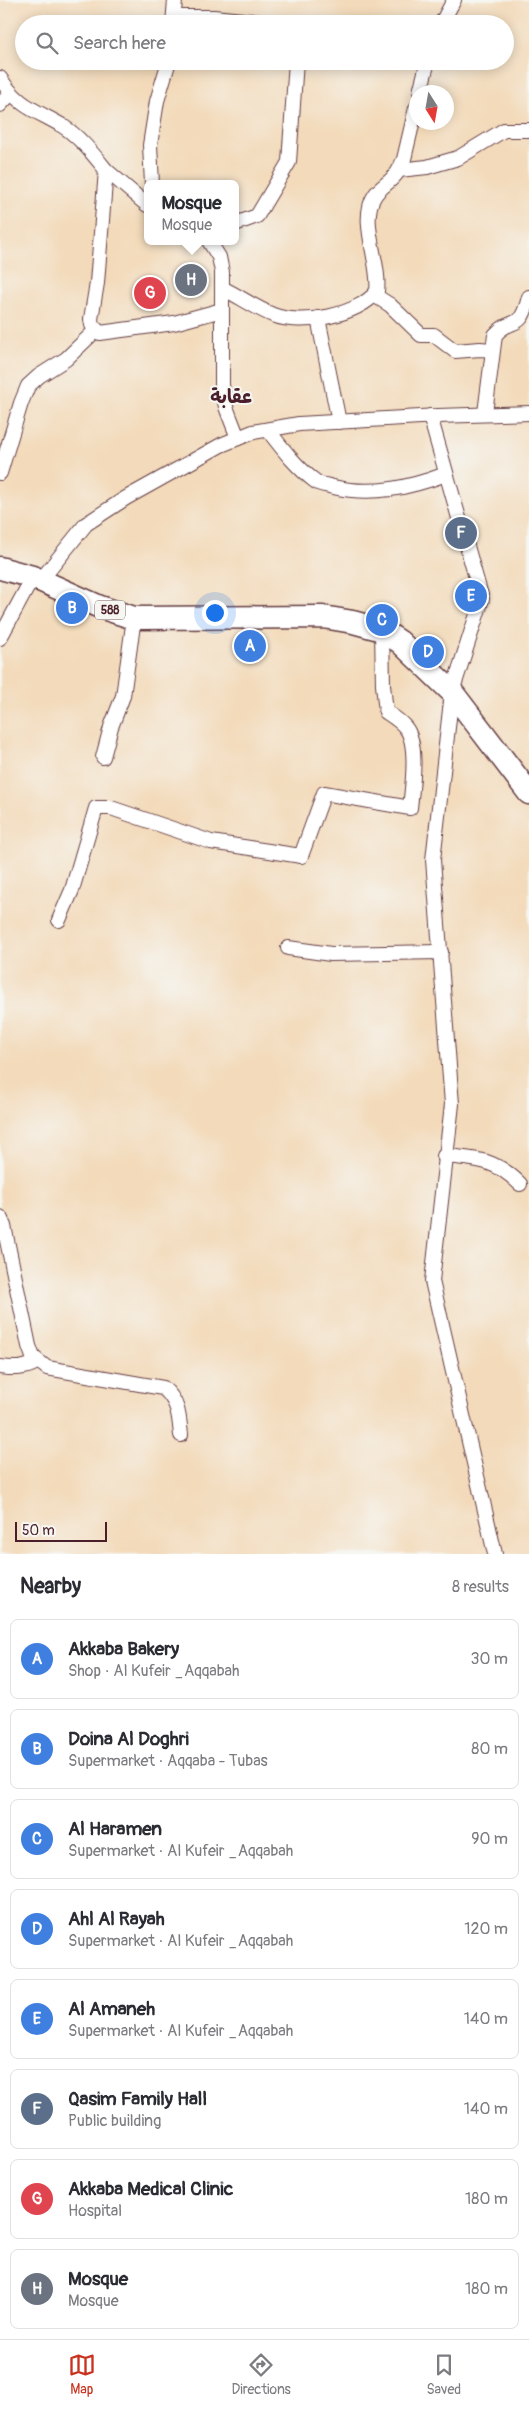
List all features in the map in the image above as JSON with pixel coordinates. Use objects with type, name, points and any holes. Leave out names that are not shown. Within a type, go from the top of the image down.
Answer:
[{"type":"main road","name":"588","points":[[0,568],[37,578],[100,607],[134,618],[322,617],[353,622],[382,630],[400,642],[452,692],[529,792]]},
{"type":"street","points":[[174,15],[175,0]]},
{"type":"street","points":[[446,15],[454,0]]},
{"type":"street","points":[[152,180],[150,145],[157,101],[167,70]]},
{"type":"street","points":[[239,223],[257,216],[289,162],[295,70]]},
{"type":"street","points":[[422,85],[426,70]]},
{"type":"street","points":[[0,78],[11,93],[29,109],[63,126],[84,145],[106,170],[144,202]]},
{"type":"street","points":[[0,105],[11,93]]},
{"type":"street","points":[[222,288],[283,318],[302,320],[352,309],[374,295],[378,285],[369,210],[374,195],[399,170],[404,159],[411,130]]},
{"type":"street","points":[[399,170],[427,167],[458,158],[504,130],[529,130]]},
{"type":"street","points":[[106,170],[97,283],[91,319],[96,330],[100,333],[174,322],[222,310]]},
{"type":"street","points":[[212,245],[221,264],[223,395],[238,438]]},
{"type":"street","points":[[374,295],[390,305],[421,335],[434,335],[455,351],[492,350]]},
{"type":"street","points":[[485,414],[493,340],[499,330],[518,322],[524,316],[529,297]]},
{"type":"street","points":[[318,318],[339,422]]},
{"type":"street","points":[[0,473],[28,386],[38,376],[58,366],[96,330]]},
{"type":"street","points":[[0,638],[37,578],[86,524],[126,498],[221,445],[238,438],[299,424],[430,416],[529,413]]},
{"type":"street","points":[[430,416],[482,599],[452,692],[433,860],[452,1104],[444,1156],[432,1281],[495,1554]]},
{"type":"street","points":[[268,430],[288,456],[316,482],[350,491],[378,491],[399,488],[446,474]]},
{"type":"street","points":[[103,757],[111,727],[123,696],[134,618]]},
{"type":"street","points":[[59,920],[72,890],[96,808],[111,808],[211,842],[301,856],[324,794],[410,808],[413,780],[412,748],[406,728],[386,712],[383,685],[382,630]]},
{"type":"street","points":[[288,948],[331,954],[441,952]]},
{"type":"street","points":[[444,1156],[492,1162],[509,1173],[520,1184]]},
{"type":"street","points":[[0,1217],[4,1226],[29,1346],[37,1362],[48,1368],[163,1388],[170,1394],[177,1406],[182,1436]]},
{"type":"street","points":[[0,1367],[16,1369],[29,1367],[37,1362]]},
{"type":"place","name":"Mosque","points":[[191,280]]},
{"type":"place","name":"Akkaba Medical Clinic","points":[[150,293]]},
{"type":"place","name":"Qasim Family Hall","points":[[461,533]]},
{"type":"place","name":"Al Amaneh","points":[[471,596]]},
{"type":"place","name":"Doina Al Doghri","points":[[72,608]]},
{"type":"place","name":"Al Haramen","points":[[382,620]]},
{"type":"place","name":"Akkaba Bakery","points":[[250,646]]},
{"type":"place","name":"Ahl Al Rayah","points":[[428,652]]},
{"type":"district","name":"عقابة","points":[[231,396]]}]
